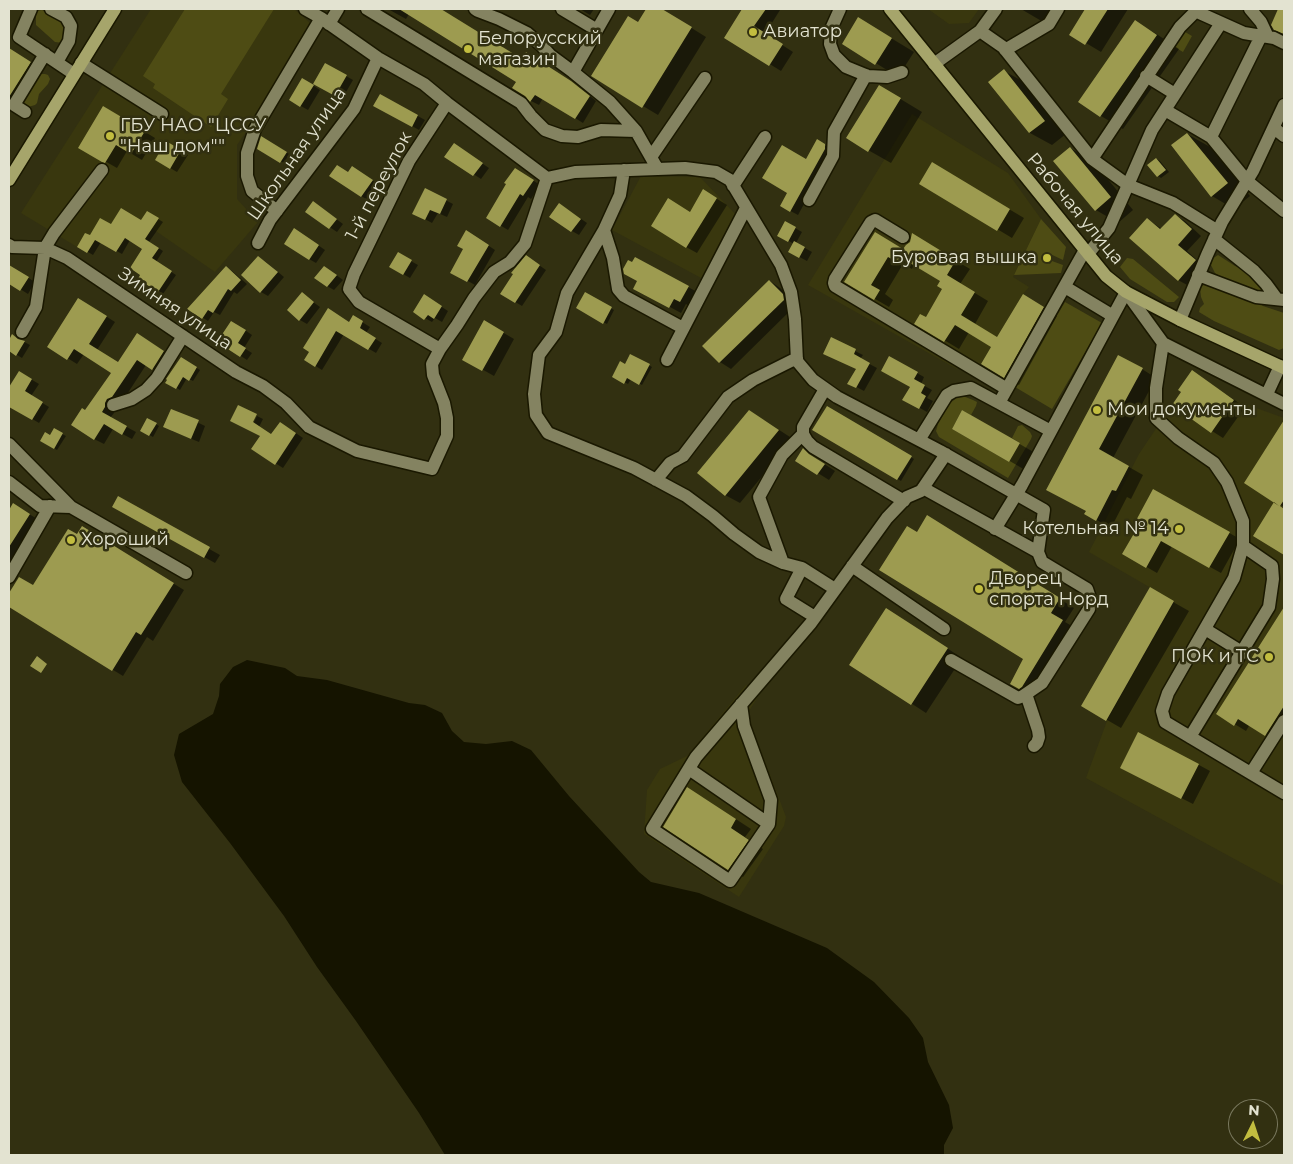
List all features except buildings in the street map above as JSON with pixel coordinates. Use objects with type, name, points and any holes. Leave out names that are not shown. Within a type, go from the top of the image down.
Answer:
[{"type":"main road","points":[[9,180],[115,9]]},
{"type":"main road","name":"Рабочая улица","points":[[890,9],[1106,276],[1126,292],[1180,320],[1282,367]]},
{"type":"street","points":[[31,9],[19,37],[57,62],[78,69],[162,114]]},
{"type":"street","points":[[51,9],[66,17],[71,26],[69,41],[57,62]]},
{"type":"street","points":[[305,9],[378,58],[424,84],[547,178],[575,172],[624,170],[654,163],[716,172],[730,180],[781,266],[792,292],[797,361],[813,380],[837,397],[943,453],[1044,510],[1038,552],[1042,562],[1087,589],[1090,598],[1089,609],[1042,683],[1026,694],[1018,698],[951,660]]},
{"type":"street","points":[[277,211],[252,191],[247,176],[247,153],[256,130],[325,21],[338,9]]},
{"type":"street","points":[[367,9],[521,103],[545,130],[562,136],[578,137],[601,130],[636,131]]},
{"type":"street","points":[[474,9],[527,33],[550,56],[610,102],[636,131],[654,163]]},
{"type":"street","points":[[562,9],[597,30]]},
{"type":"street","points":[[573,72],[609,9]]},
{"type":"street","points":[[840,9],[831,29],[830,44],[834,55],[846,67],[866,75],[887,77],[902,72]]},
{"type":"street","points":[[934,64],[980,31],[996,9]]},
{"type":"street","points":[[1005,50],[1049,24],[1058,9]]},
{"type":"street","points":[[1211,137],[1265,37],[1261,22],[1250,9]]},
{"type":"street","points":[[1092,159],[1180,27],[1196,10],[1244,33],[1274,38],[1284,43]]},
{"type":"street","points":[[999,403],[1087,252],[1109,228],[1152,130],[1221,23]]},
{"type":"street","points":[[980,31],[1005,50],[1092,159],[1128,185],[1173,203],[1216,235],[1254,271],[1280,300]]},
{"type":"street","points":[[26,112],[14,105],[45,54]]},
{"type":"street","name":"Школьная улица","points":[[258,243],[270,220],[354,109],[378,58]]},
{"type":"street","points":[[809,200],[833,156],[834,132],[866,75]]},
{"type":"street","points":[[1146,76],[1175,94]]},
{"type":"street","points":[[654,163],[704,78]]},
{"type":"street","name":"1-й переулок","points":[[440,349],[359,302],[349,289],[354,274],[409,161],[447,103]]},
{"type":"street","points":[[1180,320],[1216,235],[1253,171],[1284,105]]},
{"type":"street","points":[[1164,110],[1211,137],[1247,181],[1284,211]]},
{"type":"street","points":[[1274,128],[1284,136]]},
{"type":"street","points":[[733,186],[765,138]]},
{"type":"street","points":[[22,332],[36,307],[45,248],[54,233],[102,170]]},
{"type":"street","points":[[624,170],[620,195],[604,230],[567,293],[556,332],[539,355],[534,394],[536,416],[548,433],[634,468],[686,496],[759,552],[783,564],[802,568],[835,589]]},
{"type":"street","points":[[440,349],[494,272],[510,262],[525,244],[547,178]]},
{"type":"street","points":[[667,360],[746,208]]},
{"type":"street","points":[[902,237],[875,220],[871,222],[835,279],[835,286],[1007,389]]},
{"type":"street","points":[[604,230],[613,258],[618,289],[624,296],[683,328]]},
{"type":"street","name":"Зимняя улица","points":[[9,245],[12,247],[45,248],[67,258],[236,372],[263,386],[286,403],[309,427],[358,451],[432,469],[448,436],[446,410],[433,375],[432,364],[440,349]]},
{"type":"street","points":[[1198,275],[1256,297],[1280,300]]},
{"type":"street","points":[[1065,287],[1113,316]]},
{"type":"street","points":[[995,529],[1051,431],[1126,292],[1163,343],[1284,404]]},
{"type":"street","points":[[113,404],[132,399],[146,390],[157,378],[183,336]]},
{"type":"street","points":[[1163,343],[1156,388],[1156,418],[1178,438],[1214,463],[1227,482],[1243,521],[1243,546],[1234,578],[1168,693],[1162,711],[1165,722],[1284,793]]},
{"type":"street","points":[[656,480],[670,463],[682,456],[728,398],[753,380],[797,358]]},
{"type":"street","points":[[1267,394],[1282,367]]},
{"type":"street","points":[[919,440],[947,395],[954,390],[970,388],[1051,431]]},
{"type":"street","points":[[826,389],[803,427],[803,434],[807,441],[813,447],[904,501]]},
{"type":"street","points":[[783,564],[759,497],[782,455],[803,434]]},
{"type":"street","points":[[9,444],[70,507],[186,573]]},
{"type":"street","points":[[741,704],[744,726],[771,800],[769,824],[730,881],[652,829],[696,757],[741,704],[815,617],[887,518],[907,497],[923,488],[943,453]]},
{"type":"street","points":[[9,482],[40,506],[70,507]]},
{"type":"street","points":[[923,488],[1038,552]]},
{"type":"street","points":[[9,577],[50,506]]},
{"type":"street","points":[[1190,737],[1269,607],[1274,579],[1272,566],[1243,546]]},
{"type":"street","points":[[852,566],[944,629]]},
{"type":"street","points":[[802,568],[786,599],[815,617]]},
{"type":"street","points":[[1205,629],[1242,652]]},
{"type":"street","points":[[1026,694],[1038,730],[1039,737],[1034,746]]},
{"type":"street","points":[[1251,773],[1284,721]]},
{"type":"street","points":[[689,769],[769,824]]},
{"type":"shaded area","points":[[151,9],[294,9],[310,23],[237,145],[237,199],[258,222],[215,272],[137,218],[116,252],[96,240],[87,253],[21,213]]},
{"type":"shaded area","points":[[185,9],[274,9],[221,94],[228,99],[211,127],[153,88],[155,84],[143,76]]},
{"type":"shaded area","points":[[928,9],[979,9],[969,23],[949,24]]},
{"type":"shaded area","points":[[42,10],[64,24],[66,32],[63,43],[55,42],[36,25],[37,11]]},
{"type":"shaded area","points":[[1180,29],[1192,36],[1183,52],[1171,45]]},
{"type":"shaded area","points":[[41,74],[48,75],[50,79],[39,94],[37,103],[28,107],[22,103],[35,79]]},
{"type":"shaded area","points":[[912,114],[1008,173],[1041,219],[1013,277],[1029,287],[979,367],[963,358],[957,369],[808,285]]},
{"type":"shaded area","points":[[641,176],[700,177],[737,216],[703,279],[612,230]]},
{"type":"shaded area","points":[[1041,219],[1066,247],[1063,260],[1046,252],[1042,260],[1050,264],[1052,261],[1063,265],[1061,273],[1014,275]]},
{"type":"shaded area","points":[[1218,255],[1235,266],[1251,273],[1264,289],[1260,291],[1251,290],[1222,278],[1215,273],[1211,265],[1212,259]]},
{"type":"shaded area","points":[[1127,258],[1133,259],[1179,297],[1174,302],[1167,302],[1130,279],[1120,267]]},
{"type":"shaded area","points":[[1206,283],[1284,313],[1284,348],[1279,350],[1214,321],[1199,312],[1204,304],[1200,288]]},
{"type":"shaded area","points":[[1065,302],[1102,323],[1052,409],[1015,387]]},
{"type":"shaded area","points":[[963,396],[977,402],[976,406],[971,415],[962,410],[952,429],[1009,462],[1020,443],[1012,438],[1018,426],[1022,425],[1030,432],[1031,439],[1008,478],[939,437],[936,431],[938,424],[950,403]]},
{"type":"shaded area","points":[[1234,400],[1284,418],[1284,886],[1086,778],[1107,721],[1175,602],[1089,552],[1139,454],[1172,405],[1211,432]]},
{"type":"shaded area","points":[[247,660],[285,668],[297,676],[327,680],[409,703],[425,705],[442,713],[452,731],[464,742],[486,744],[512,741],[531,750],[569,796],[639,872],[651,882],[699,893],[827,948],[874,982],[909,1018],[923,1038],[928,1062],[949,1105],[953,1128],[944,1145],[944,1155],[445,1155],[419,1113],[317,967],[284,916],[182,782],[174,755],[179,734],[213,714],[219,696],[220,684],[233,667]]},
{"type":"shaded area","points":[[746,685],[759,695],[749,711],[749,719],[786,817],[784,826],[739,897],[644,834],[647,790],[660,769],[687,756]]},
{"type":"place","name":"Авиатор","points":[[753,32]]},
{"type":"place","name":"Белорусский магазин","points":[[468,49]]},
{"type":"place","name":"ГБУ НАО \"ЦССУ \"Наш дом\"\"","points":[[110,136]]},
{"type":"place","name":"Буровая вышка","points":[[1047,258]]},
{"type":"place","name":"Мои документы","points":[[1097,410]]},
{"type":"place","name":"Котельная № 14","points":[[1179,529]]},
{"type":"place","name":"Хороший","points":[[71,540]]},
{"type":"place","name":"Дворец спорта Норд","points":[[979,589]]},
{"type":"place","name":"ПОК и ТС","points":[[1269,657]]}]
